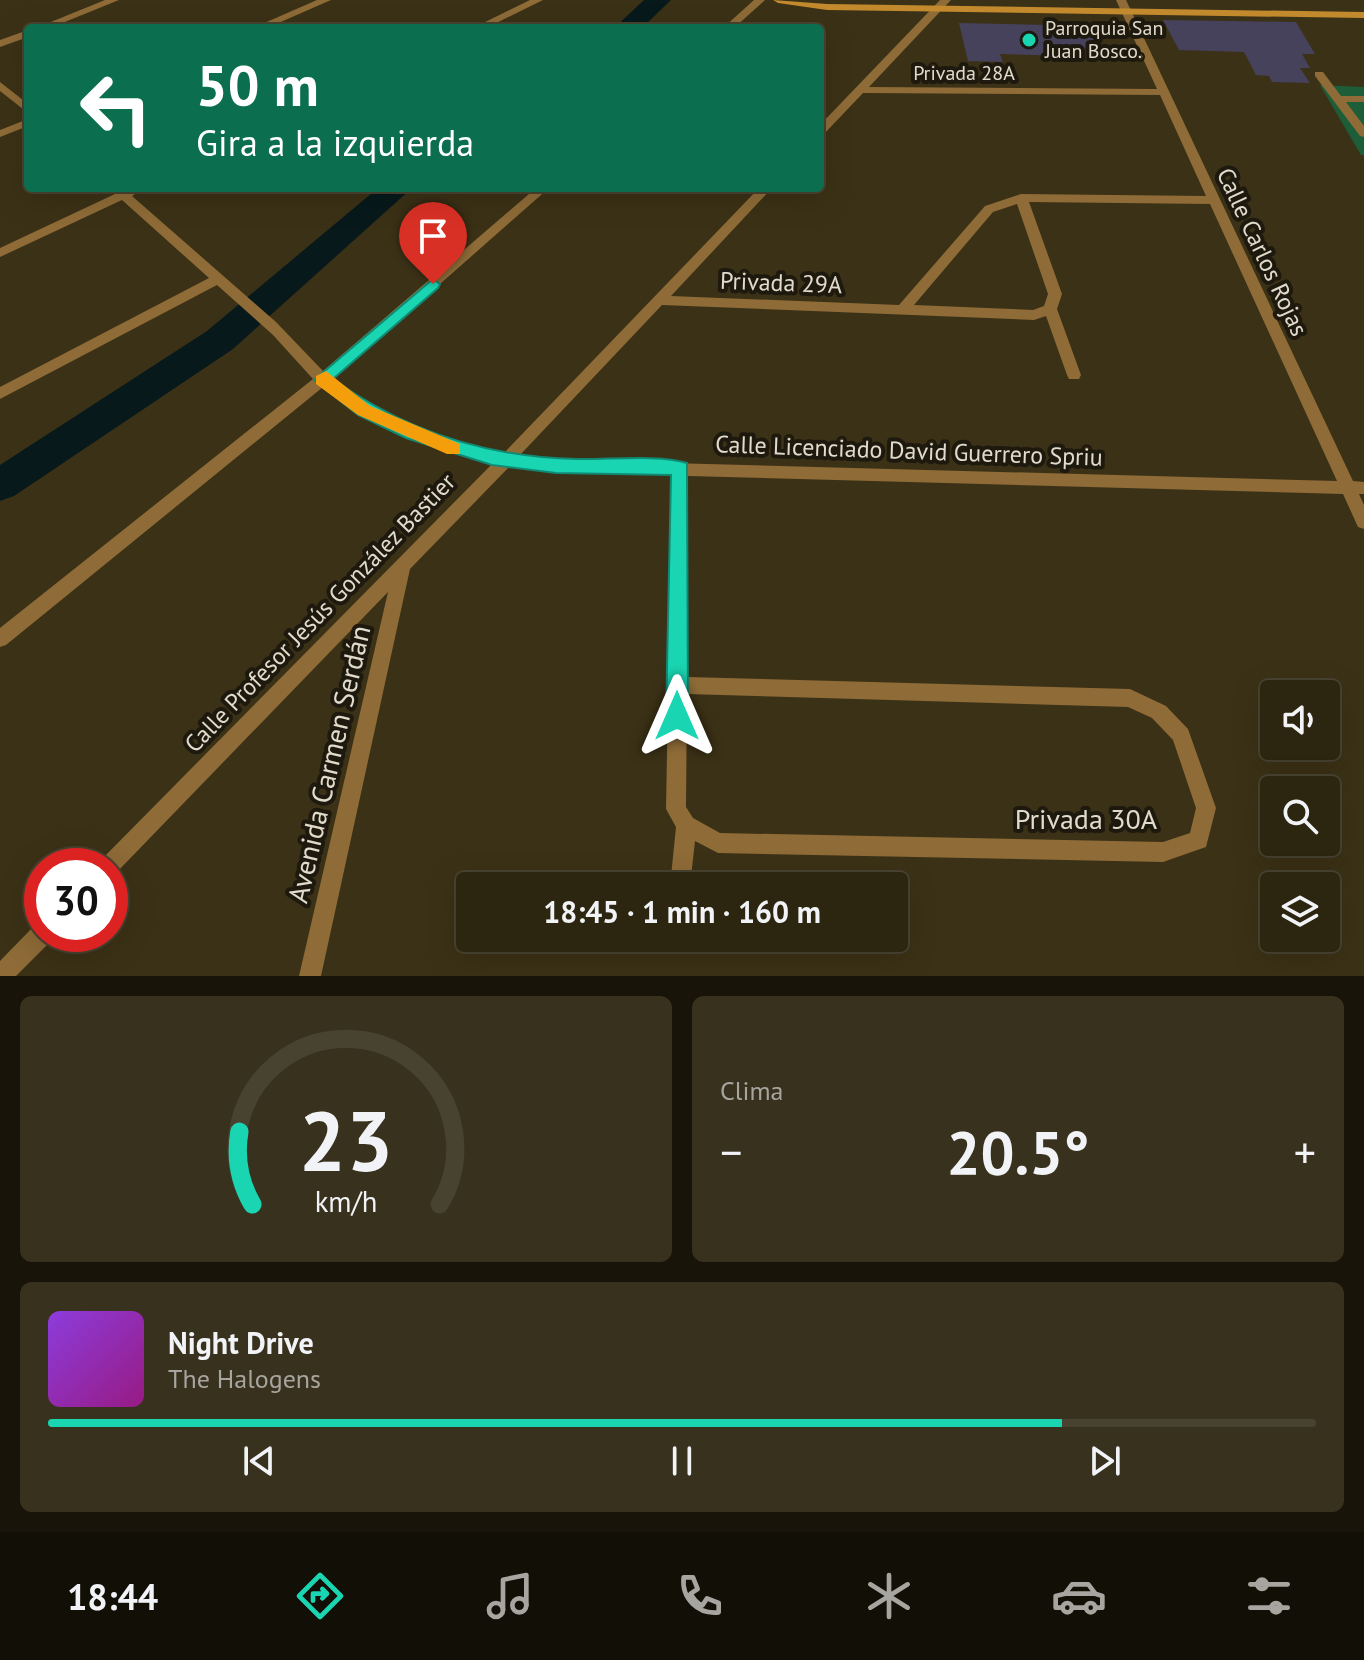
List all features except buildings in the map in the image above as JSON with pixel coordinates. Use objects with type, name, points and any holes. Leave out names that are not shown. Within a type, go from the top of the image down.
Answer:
[{"type":"street","points":[[51,24],[114,0]]},
{"type":"street","points":[[268,24],[326,0]]},
{"type":"street","points":[[487,24],[538,0]]},
{"type":"street","points":[[733,24],[760,0]]},
{"type":"street","points":[[778,0],[827,7],[1124,6],[1364,15]]},
{"type":"street","points":[[824,128],[946,0]]},
{"type":"street","name":"Calle Carlos Rojas","points":[[1124,6],[1214,200],[1356,488],[1364,522]]},
{"type":"street","points":[[0,44],[24,35]]},
{"type":"street","points":[[1319,74],[1364,134]]},
{"type":"street","points":[[0,85],[24,106]]},
{"type":"street","name":"Privada 28A","points":[[860,90],[1164,92]]},
{"type":"street","points":[[1339,99],[1364,99]]},
{"type":"street","points":[[0,134],[24,124]]},
{"type":"street","points":[[0,253],[120,192]]},
{"type":"street","name":"Calle Licenciado David Guerrero Spriu","points":[[120,192],[274,328],[322,380],[364,410],[452,449],[556,466],[1356,488]]},
{"type":"street","points":[[0,639],[322,380],[538,192]]},
{"type":"street","name":"Calle Profesor Jesús González Bastier","points":[[127,848],[506,460],[762,192]]},
{"type":"street","points":[[1021,198],[1055,294],[1050,309],[1074,375]]},
{"type":"street","points":[[902,310],[989,209],[1021,198],[1214,200]]},
{"type":"street","points":[[0,394],[218,279]]},
{"type":"street","name":"Privada 29A","points":[[660,300],[1034,315],[1050,309]]},
{"type":"street","points":[[680,468],[676,809],[686,825],[681,872]]},
{"type":"street","name":"Avenida Carmen Serdán","points":[[310,976],[403,565]]},
{"type":"street","name":"Privada 30A","points":[[677,685],[1130,698],[1159,712],[1181,735],[1206,808],[1199,840],[1163,852],[718,843],[686,825]]},
{"type":"street","points":[[1,976],[24,952]]},
{"type":"green space","points":[[1320,85],[1364,87],[1364,155],[1361,155]]},
{"type":"waterway","points":[[632,24],[659,0]]},
{"type":"waterway","points":[[0,485],[220,340],[392,192]]},
{"type":"slow traffic","points":[[326,377],[322,380],[364,410],[454,449]]},
{"type":"place","name":"Parroquia San Juan Bosco.","points":[[1029,40]]},
{"type":"route","points":[[433,284],[322,380],[364,410],[412,433],[452,449],[492,459],[556,466],[680,468],[677,716]]}]
